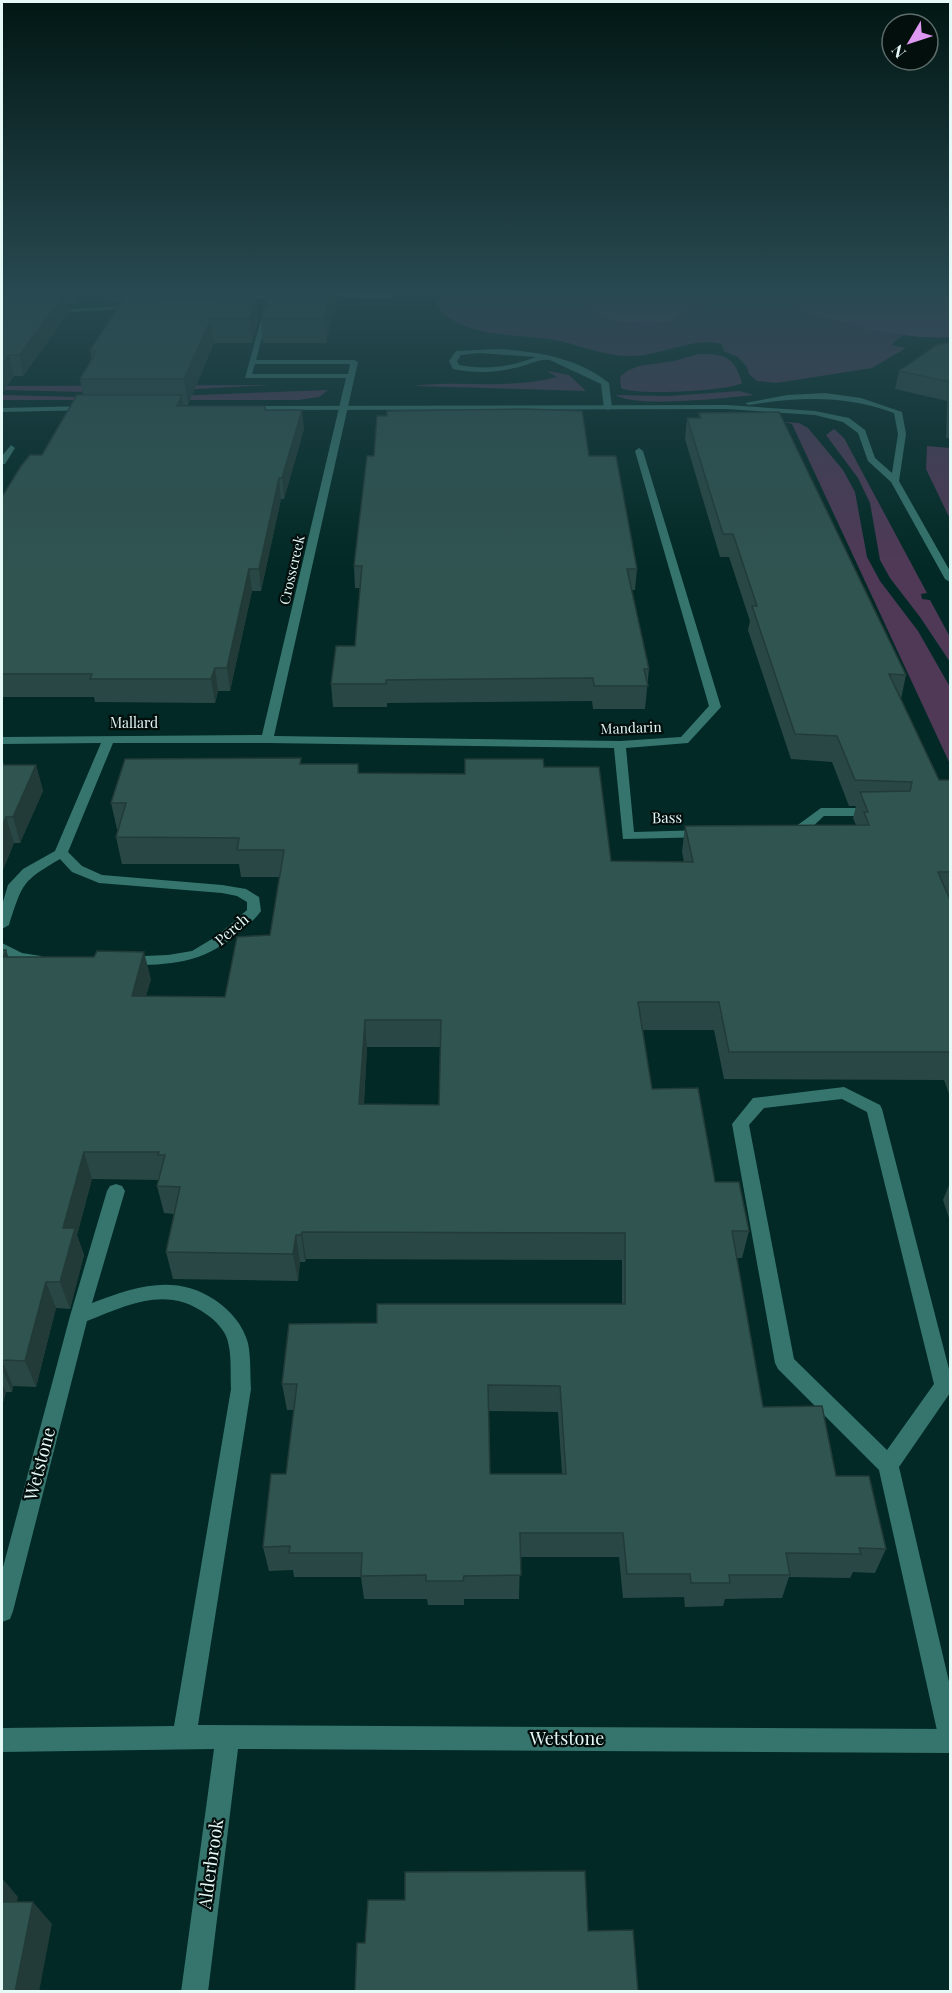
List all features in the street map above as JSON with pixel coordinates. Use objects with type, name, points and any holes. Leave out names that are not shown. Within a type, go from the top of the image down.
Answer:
[{"type":"street","name":"Crosscreek","points":[[267,739],[349,382]]},
{"type":"street","points":[[603,382],[608,408]]},
{"type":"street","points":[[727,407],[780,398],[837,395],[874,401],[898,412],[902,434],[895,481]]},
{"type":"street","points":[[235,408],[727,407],[815,413],[846,420],[862,432],[871,459],[895,481],[951,579]]},
{"type":"street","points":[[2,408],[103,408]]},
{"type":"street","points":[[2,462],[11,448]]},
{"type":"street","name":"Mandarin","points":[[267,739],[620,745],[684,741],[715,707],[639,451]]},
{"type":"street","points":[[2,925],[15,885],[28,872],[61,853],[109,738]]},
{"type":"street","name":"Mallard","points":[[2,740],[267,739]]},
{"type":"street","name":"Bass","points":[[620,745],[628,836],[719,834]]},
{"type":"street","points":[[776,832],[799,831],[821,812],[887,812]]},
{"type":"street","name":"Perch","points":[[61,853],[77,869],[99,879],[222,889],[241,892],[254,900],[254,911],[218,944],[198,955],[176,961],[109,960]]},
{"type":"street","points":[[2,948],[19,958],[53,959]]},
{"type":"street","points":[[888,1465],[944,1386],[874,1109],[844,1093],[759,1102],[740,1124],[785,1363],[888,1465],[951,1735]]},
{"type":"street","name":"Wetstone","points":[[2,1611],[79,1316],[116,1191]]},
{"type":"street","points":[[79,1316],[143,1293],[166,1290],[198,1295],[225,1318],[238,1342],[241,1389],[184,1738]]},
{"type":"street","name":"Wetstone","points":[[2,1740],[228,1737],[951,1741]]},
{"type":"street","name":"Alderbrook","points":[[194,1992],[228,1737]]},
{"type":"shaded area","points":[[576,382],[586,391],[413,386],[431,384]]},
{"type":"shaded area","points":[[620,382],[742,383],[682,392],[643,392],[621,388]]},
{"type":"shaded area","points":[[272,385],[125,393],[2,390],[2,386]]},
{"type":"shaded area","points":[[328,390],[319,397],[298,400],[2,400],[2,395],[120,398]]},
{"type":"shaded area","points":[[739,391],[754,395],[660,402],[626,399],[616,395],[668,396]]},
{"type":"shaded area","points":[[784,422],[799,423],[808,428],[843,470],[855,492],[867,557],[880,581],[918,631],[950,687],[950,764],[792,424]]},
{"type":"shaded area","points":[[834,429],[844,438],[927,593],[921,594],[922,599],[930,600],[950,637],[950,662],[890,578],[880,560],[870,503],[858,478],[826,435]]},
{"type":"shaded area","points":[[927,446],[950,448],[950,519],[926,469]]},
{"type":"building","points":[[77,395],[182,395],[177,406],[265,406],[265,410],[302,410],[282,478],[279,478],[259,569],[249,569],[227,668],[215,668],[211,679],[90,679],[92,674],[2,674],[2,497],[30,455],[42,455]]},
{"type":"building","points":[[525,409],[582,411],[589,456],[616,456],[637,569],[627,569],[649,669],[644,669],[648,686],[594,686],[593,678],[386,680],[386,684],[331,684],[336,646],[355,646],[362,566],[354,566],[367,456],[374,456],[377,416],[387,416],[387,411]]},
{"type":"building","points":[[779,412],[906,675],[889,674],[939,780],[951,780],[951,872],[938,872],[951,902],[951,1052],[729,1052],[719,1002],[638,1002],[652,1089],[698,1088],[715,1182],[739,1182],[749,1231],[732,1231],[763,1407],[822,1406],[836,1476],[869,1476],[886,1549],[859,1548],[861,1554],[786,1553],[790,1575],[729,1575],[730,1583],[691,1583],[690,1574],[627,1574],[623,1533],[520,1533],[521,1575],[464,1576],[463,1581],[426,1581],[426,1575],[361,1576],[362,1553],[289,1553],[290,1546],[263,1547],[271,1474],[286,1474],[297,1384],[282,1384],[289,1324],[377,1323],[377,1304],[625,1304],[625,1233],[302,1232],[301,1235],[296,1235],[293,1254],[166,1252],[180,1187],[157,1186],[165,1155],[158,1155],[159,1152],[84,1152],[63,1228],[75,1228],[60,1282],[46,1282],[25,1361],[2,1360],[2,950],[6,950],[3,957],[94,957],[97,951],[144,952],[132,996],[225,997],[237,937],[270,935],[284,850],[237,850],[239,838],[116,837],[126,803],[111,803],[125,759],[301,758],[300,764],[358,764],[358,773],[465,774],[465,759],[543,759],[544,767],[599,767],[611,861],[693,862],[685,826],[869,825],[864,812],[868,812],[860,792],[910,791],[912,782],[855,780],[837,736],[795,734],[752,606],[757,606],[733,534],[723,534],[687,418],[701,418],[699,413]],"holes":[[[365,1020],[441,1020],[439,1105],[359,1104]],[[488,1385],[560,1386],[566,1474],[490,1474]]]},
{"type":"building","points":[[2,765],[36,765],[13,817],[6,817],[2,827]]},
{"type":"building","points":[[585,1871],[588,1931],[633,1930],[638,1992],[355,1992],[357,1943],[365,1943],[368,1900],[405,1900],[405,1872]]},
{"type":"building","points":[[2,1902],[33,1902],[15,1992],[2,1992]]}]
